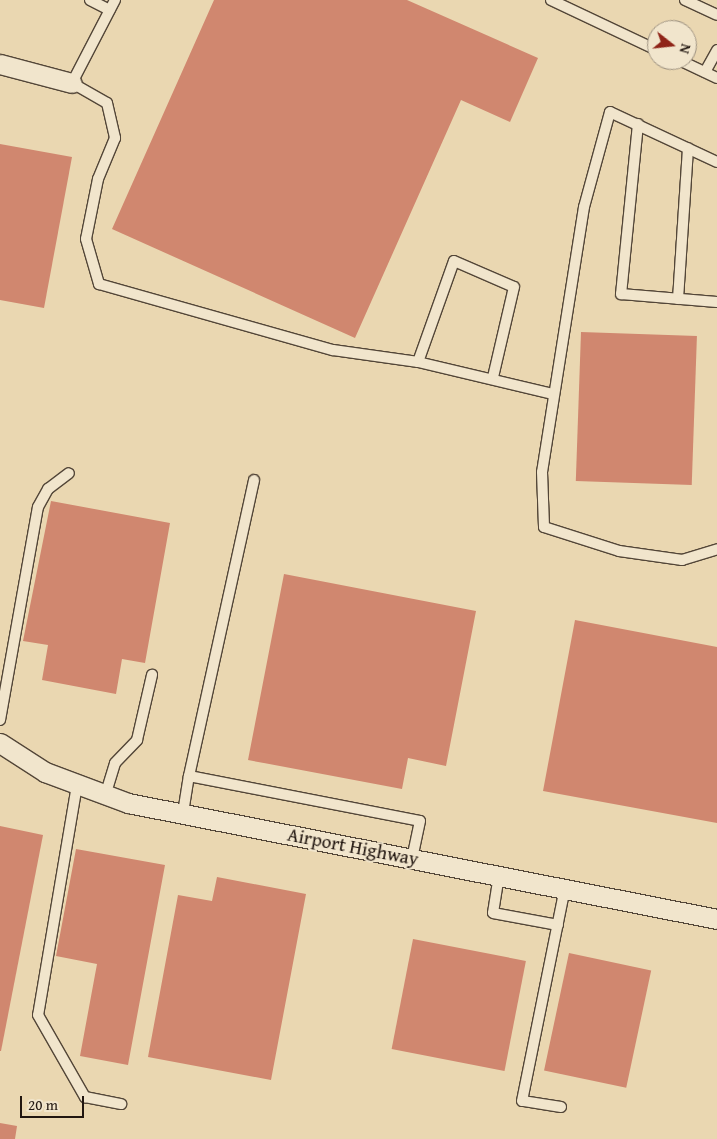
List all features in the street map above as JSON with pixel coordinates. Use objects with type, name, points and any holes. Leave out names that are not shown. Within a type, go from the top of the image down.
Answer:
[{"type":"street","points":[[0,64],[72,84]]},
{"type":"street","name":"Airport Highway","points":[[0,743],[45,772],[105,796],[717,919]]},
{"type":"lane","points":[[90,0],[113,5],[72,84],[107,103],[115,138],[98,179],[86,239],[99,284],[333,350],[418,362],[493,377],[552,394]]},
{"type":"lane","points":[[551,0],[647,45]]},
{"type":"lane","points":[[685,0],[717,15]]},
{"type":"lane","points":[[705,72],[717,50]]},
{"type":"lane","points":[[697,68],[717,78]]},
{"type":"lane","points":[[717,162],[610,112],[584,207],[552,394],[542,472],[544,527],[619,551],[682,560],[717,549]]},
{"type":"lane","points":[[638,124],[621,294],[717,302]]},
{"type":"lane","points":[[678,299],[688,148]]},
{"type":"lane","points":[[418,362],[454,261],[514,287],[493,377]]},
{"type":"lane","points":[[0,720],[38,507],[48,489],[69,473]]},
{"type":"lane","points":[[182,813],[254,480]]},
{"type":"lane","points":[[105,796],[115,763],[137,740],[152,675]]},
{"type":"lane","points":[[189,776],[420,821],[412,858]]},
{"type":"lane","points":[[77,785],[38,1016],[85,1097],[121,1104]]},
{"type":"lane","points":[[499,875],[493,913],[558,926]]},
{"type":"lane","points":[[561,1107],[522,1101],[565,888]]},
{"type":"building","points":[[214,0],[407,0],[538,58],[510,122],[461,100],[355,338],[112,229]]},
{"type":"building","points":[[0,144],[72,157],[44,308],[0,300]]},
{"type":"building","points":[[581,332],[697,336],[692,485],[576,481]]},
{"type":"building","points":[[51,501],[170,523],[145,663],[122,659],[116,694],[42,680],[48,645],[23,641]]},
{"type":"building","points":[[284,574],[476,611],[446,766],[408,758],[402,789],[248,760]]},
{"type":"building","points":[[575,620],[717,647],[717,823],[543,791]]},
{"type":"building","points":[[0,826],[43,835],[1,1051],[0,1051]]},
{"type":"building","points":[[76,849],[165,865],[128,1065],[80,1056],[97,964],[56,956]]},
{"type":"building","points":[[217,877],[306,894],[271,1080],[148,1057],[178,895],[212,901]]},
{"type":"building","points":[[413,939],[526,961],[505,1071],[392,1049]]},
{"type":"building","points":[[569,953],[651,970],[626,1088],[544,1070]]},
{"type":"building","points":[[0,1123],[17,1126],[15,1139],[0,1139]]}]
